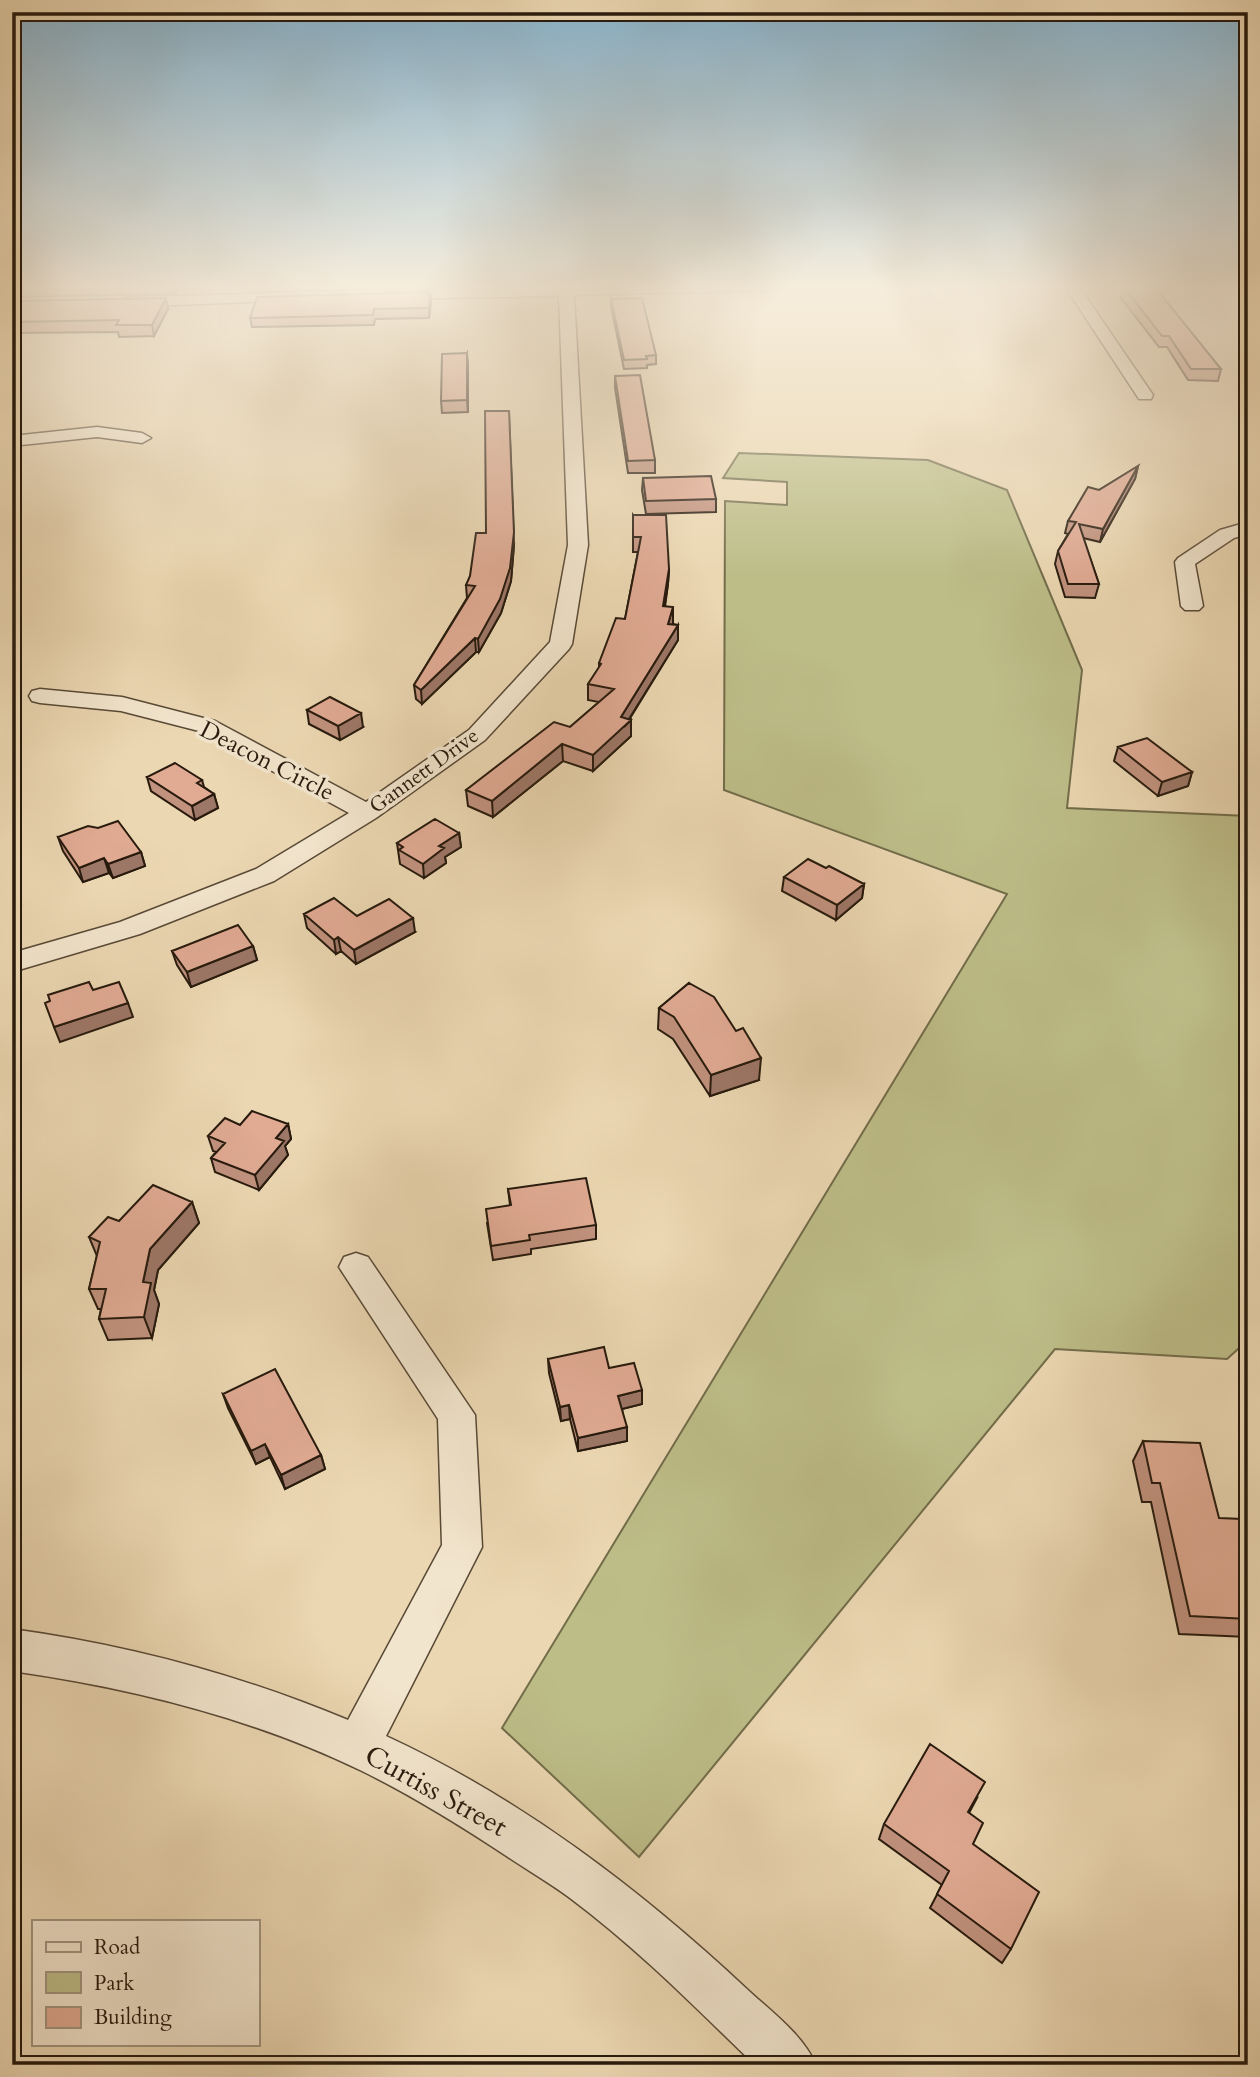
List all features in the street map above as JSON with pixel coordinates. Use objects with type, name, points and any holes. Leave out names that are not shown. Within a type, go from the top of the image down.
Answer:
[{"type":"street","name":"Gannett Drive","points":[[12,963],[130,928],[265,875],[367,813],[477,735],[561,644],[578,545],[570,382]]},
{"type":"street","points":[[1137,382],[1145,394]]},
{"type":"street","points":[[12,441],[97,432],[142,438]]},
{"type":"street","points":[[1192,606],[1185,562],[1227,534],[1248,528]]},
{"type":"street","name":"Deacon Circle","points":[[40,696],[121,705],[207,726],[367,813]]},
{"type":"street","points":[[356,1267],[456,1415],[462,1547],[358,1746]]},
{"type":"street","name":"Curtiss Street","points":[[12,1650],[113,1667],[223,1695],[358,1746],[484,1815],[585,1881],[673,1954],[791,2065]]},
{"type":"green space","points":[[739,453],[928,460],[1007,490],[1082,670],[1067,808],[1248,816],[1248,1340],[1227,1359],[1055,1349],[639,1857],[502,1728],[1007,894],[724,790],[725,501],[787,505],[787,482],[723,478]]},
{"type":"building","points":[[441,382],[467,382],[467,400],[441,401]]},
{"type":"building","points":[[616,382],[641,382],[655,460],[628,461]]},
{"type":"building","points":[[485,411],[509,411],[514,532],[510,568],[500,599],[478,639],[475,638],[421,690],[414,685],[475,586],[466,585],[470,576],[476,533],[486,533]]},
{"type":"building","points":[[1138,466],[1103,529],[1079,524],[1099,584],[1068,584],[1058,551],[1076,522],[1068,521],[1088,487],[1099,490]]},
{"type":"building","points":[[711,476],[716,499],[646,501],[643,478]]},
{"type":"building","points":[[633,515],[666,515],[669,569],[663,606],[673,607],[668,624],[678,625],[621,717],[631,720],[593,755],[562,744],[492,801],[466,790],[554,722],[570,727],[614,689],[588,684],[601,664],[599,663],[616,618],[625,619],[641,537],[633,537]]},
{"type":"building","points":[[330,697],[361,713],[338,726],[307,710]]},
{"type":"building","points":[[1147,738],[1192,772],[1162,782],[1118,747]]},
{"type":"building","points":[[175,763],[202,780],[197,783],[214,794],[192,806],[147,777]]},
{"type":"building","points":[[435,819],[459,833],[439,846],[444,848],[423,864],[399,850],[403,847],[397,843]]},
{"type":"building","points":[[118,821],[141,852],[108,864],[104,858],[79,868],[58,837],[88,826],[98,828]]},
{"type":"building","points":[[808,859],[826,868],[829,866],[864,884],[837,905],[784,877]]},
{"type":"building","points":[[334,898],[357,916],[389,899],[413,918],[354,950],[338,937],[334,940],[304,914]]},
{"type":"building","points":[[238,925],[253,946],[187,972],[172,951]]},
{"type":"building","points":[[89,982],[93,990],[119,982],[128,1003],[54,1027],[45,1003],[50,1001],[48,995]]},
{"type":"building","points":[[689,983],[714,997],[736,1031],[743,1028],[761,1058],[711,1075],[674,1017],[659,1008]]},
{"type":"building","points":[[252,1111],[288,1124],[276,1138],[284,1141],[255,1175],[211,1158],[225,1143],[208,1136],[225,1118],[240,1125]]},
{"type":"building","points":[[586,1178],[596,1225],[529,1235],[530,1240],[491,1246],[486,1209],[511,1205],[508,1189]]},
{"type":"building","points":[[153,1185],[192,1202],[150,1249],[143,1282],[151,1283],[144,1317],[99,1319],[106,1289],[89,1289],[100,1242],[89,1237],[108,1217],[119,1221]]},
{"type":"building","points":[[604,1347],[609,1368],[634,1363],[642,1390],[618,1396],[627,1427],[578,1438],[569,1405],[560,1407],[548,1359]]},
{"type":"building","points":[[275,1369],[321,1455],[281,1475],[265,1444],[251,1451],[223,1394]]},
{"type":"building","points":[[1143,1441],[1200,1443],[1219,1518],[1242,1519],[1248,1540],[1248,1619],[1190,1616],[1160,1483],[1152,1483]]},
{"type":"building","points":[[930,1744],[985,1782],[968,1812],[983,1823],[973,1844],[1039,1892],[1011,1949],[937,1894],[949,1871],[884,1824]]}]
